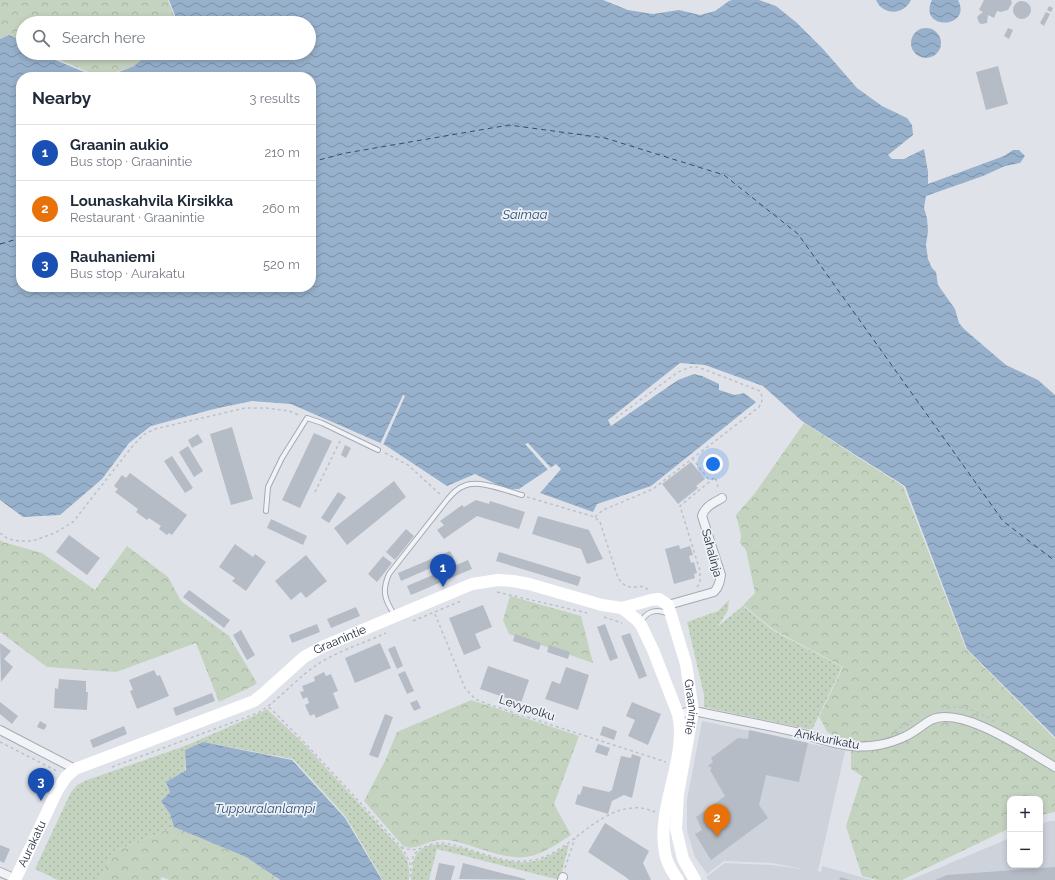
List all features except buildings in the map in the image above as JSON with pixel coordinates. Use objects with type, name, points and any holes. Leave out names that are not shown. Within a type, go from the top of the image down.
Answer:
[{"type":"street","name":"Sahalinja","points":[[668,604],[714,592],[717,589],[720,582],[720,574],[702,516],[707,507],[722,498]]},
{"type":"street","name":"Graanintie","points":[[71,773],[254,701],[304,657],[322,647],[472,584],[498,580],[513,581],[529,584],[602,605],[622,608],[659,599],[668,604],[686,664],[692,711],[678,794],[676,830],[683,859],[695,880]]},
{"type":"street","name":"Graanintie","points":[[622,608],[637,620],[640,625],[653,650],[678,714],[678,751],[664,822],[665,853],[678,880]]},
{"type":"street","name":"Ankkurikatu","points":[[678,714],[692,711],[800,734],[830,742],[852,746],[871,747],[905,736],[932,720],[942,717],[960,719],[986,727],[1055,767]]},
{"type":"street","points":[[0,730],[71,773]]},
{"type":"street","name":"Aurakatu","points":[[15,879],[57,791],[71,773]]},
{"type":"street","points":[[0,872],[15,879]]},
{"type":"lane","points":[[266,511],[268,487],[282,458],[306,418],[322,423],[378,450]]},
{"type":"lane","points":[[395,617],[386,602],[385,584],[389,574],[457,489],[470,484],[490,486],[522,495]]},
{"type":"lane","points":[[640,625],[642,619],[652,611],[666,612],[672,616]]},
{"type":"path","points":[[595,517],[603,510],[653,489],[759,407],[763,401],[760,391],[714,372],[698,367],[691,367],[678,372],[616,418]]},
{"type":"path","points":[[0,533],[8,539],[32,541],[55,533],[73,522],[131,448],[143,435],[155,429],[245,408],[266,408],[289,411],[306,418]]},
{"type":"path","points":[[315,492],[344,434]]},
{"type":"path","points":[[378,450],[408,465],[447,500]]},
{"type":"path","points":[[692,458],[710,481]]},
{"type":"path","points":[[696,588],[700,583],[700,571],[680,506],[715,477],[722,498]]},
{"type":"path","points":[[522,495],[595,517],[600,522],[618,578],[622,583],[631,588],[641,586],[647,588],[648,592]]},
{"type":"path","points":[[495,591],[505,592],[590,613]]},
{"type":"path","points":[[408,624],[465,600]]},
{"type":"path","name":"Levypolku","points":[[434,613],[465,688],[475,699],[666,762]]},
{"type":"path","points":[[603,617],[625,624]]},
{"type":"path","points":[[110,768],[258,713],[269,707],[297,680],[316,665],[388,632]]},
{"type":"path","points":[[944,708],[957,706],[971,709],[997,723]]},
{"type":"path","points":[[269,707],[305,742],[401,847],[408,857],[412,867]]},
{"type":"path","points":[[891,733],[916,719]]},
{"type":"path","points":[[0,742],[71,773]]},
{"type":"path","points":[[410,880],[415,852],[433,844],[441,843],[500,859],[528,861],[551,853],[605,817],[618,811],[631,808],[643,808],[655,812]]},
{"type":"path","points":[[562,878],[575,838]]},
{"type":"path","points":[[401,847],[407,850],[419,850]]},
{"type":"shaded area","points":[[702,721],[845,751],[818,871],[821,872],[822,866],[872,880],[708,880],[706,877],[725,863],[773,865],[808,870],[772,863],[724,861],[707,874],[695,857],[687,831],[687,800]]},
{"type":"shaded area","points":[[1049,821],[1055,821],[1055,880],[910,880],[1007,839],[1007,868],[1043,868],[1043,824]]},
{"type":"green space","points":[[0,0],[168,0],[174,16],[16,16],[16,38],[9,35],[0,39]]},
{"type":"green space","points":[[60,60],[140,60],[134,66],[116,72],[88,72]]},
{"type":"green space","points":[[804,423],[903,486],[966,649],[1055,739],[1055,812],[1043,814],[1043,796],[1007,796],[1007,829],[902,880],[878,880],[862,876],[846,826],[862,776],[851,769],[851,741],[828,733],[819,717],[843,667],[774,630],[743,605],[755,593],[746,550],[740,543],[741,535],[736,515],[755,493]]},
{"type":"green space","points":[[0,540],[42,553],[95,590],[127,546],[168,577],[181,601],[229,636],[257,683],[219,702],[196,643],[116,672],[47,667],[0,632]]},
{"type":"green space","points":[[510,596],[581,616],[593,663],[509,634],[503,620]]},
{"type":"green space","points":[[729,600],[728,610],[718,626],[743,606],[774,631],[842,667],[812,730],[704,707],[704,695],[687,622],[718,611]]},
{"type":"green space","points":[[471,700],[579,736],[554,804],[571,835],[545,851],[524,857],[514,857],[490,852],[449,840],[430,842],[413,848],[403,846],[364,801],[385,761],[397,732]]},
{"type":"green space","points":[[267,709],[304,744],[400,848],[408,863],[409,880],[383,880],[346,817],[293,759],[203,742],[185,750],[185,770],[166,782],[170,792],[161,801],[170,814],[174,827],[113,852],[100,880],[58,880],[35,869],[71,792],[77,785],[87,780],[185,746]]},
{"type":"green space","points":[[174,827],[246,857],[279,880],[169,880],[162,877],[160,880],[100,880],[113,852]]},
{"type":"green space","points":[[441,844],[514,862],[523,862],[542,859],[569,844],[560,880],[437,849],[429,880],[411,880],[414,859],[420,850],[432,845]]},
{"type":"water","name":"Saimaa","points":[[169,0],[603,0],[628,10],[653,14],[679,10],[700,15],[715,11],[732,0],[759,0],[776,6],[797,23],[823,49],[857,88],[882,106],[907,118],[912,125],[913,135],[888,155],[892,159],[904,159],[924,149],[928,172],[928,184],[1004,156],[1013,150],[1019,150],[1025,156],[1020,163],[1005,166],[983,176],[926,196],[924,208],[927,218],[928,231],[926,245],[928,259],[932,268],[936,272],[938,285],[955,309],[959,323],[964,329],[1006,365],[1038,380],[1055,395],[1055,737],[967,649],[905,486],[802,421],[763,386],[705,365],[680,363],[608,420],[611,426],[678,380],[694,374],[719,384],[719,390],[735,395],[744,393],[756,402],[651,486],[597,504],[593,512],[540,493],[561,469],[556,464],[519,489],[506,489],[475,474],[447,486],[385,445],[291,404],[252,401],[214,409],[151,426],[129,443],[102,479],[60,515],[23,517],[0,500],[0,39],[9,35],[16,38],[16,60],[55,60],[85,72],[16,72],[16,292],[316,292],[316,72],[119,72],[134,66],[141,60],[316,60],[316,16],[175,16]]},
{"type":"water","points":[[876,0],[911,0],[904,9],[894,12],[883,9]]},
{"type":"water","points":[[932,0],[958,0],[961,10],[958,17],[952,21],[938,21],[932,17],[929,10]]},
{"type":"water","points":[[926,28],[937,32],[941,43],[937,54],[926,58],[915,54],[911,43],[915,32]]},
{"type":"water","name":"Tuppuralanlampi","points":[[203,742],[292,760],[345,818],[382,880],[280,880],[246,857],[174,827],[170,814],[161,801],[170,792],[166,782],[186,770],[185,750]]},
{"type":"pier","points":[[403,395],[405,396],[383,445],[380,444]]},
{"type":"pier","points":[[528,443],[552,469],[549,471],[525,444]]},
{"type":"ferry route","points":[[316,161],[346,153],[509,125],[605,138],[724,175],[798,234],[1003,521],[1055,561]]},
{"type":"ferry route","points":[[0,244],[16,239]]},
{"type":"place","name":"Graanin aukio","points":[[443,587]]},
{"type":"place","name":"Rauhaniemi","points":[[41,801]]},
{"type":"place","name":"Lounaskahvila Kirsikka","points":[[717,837]]}]
